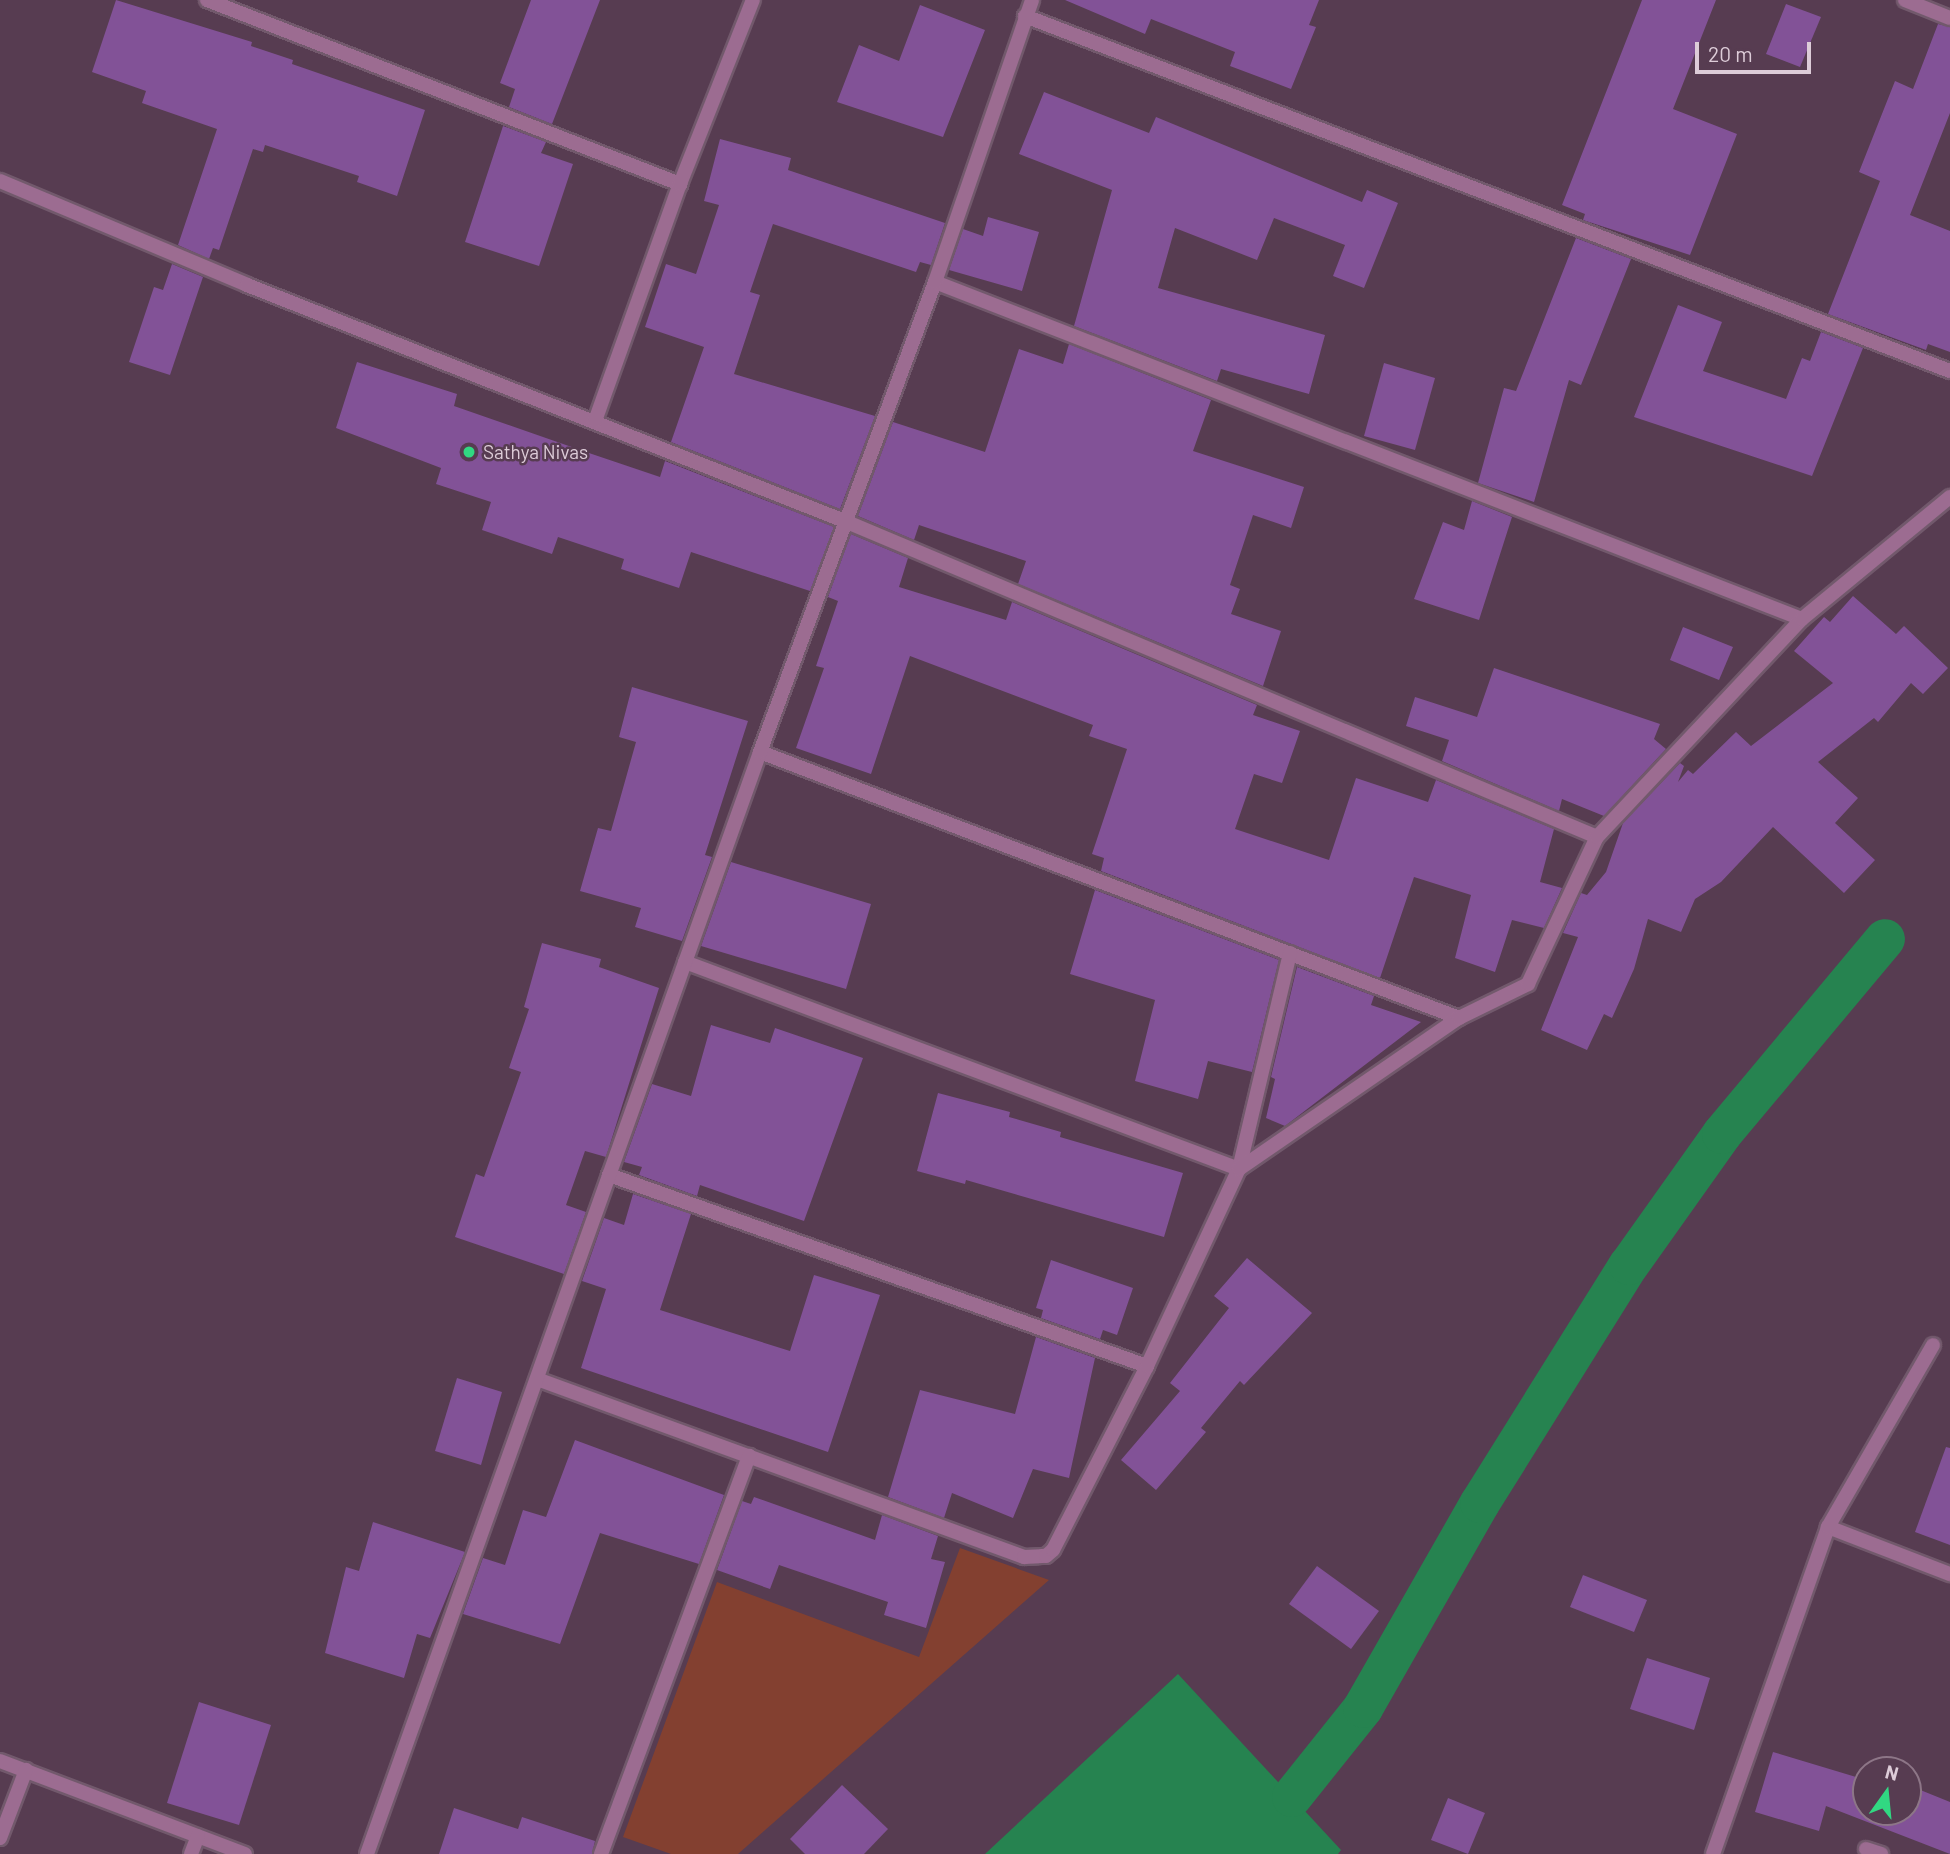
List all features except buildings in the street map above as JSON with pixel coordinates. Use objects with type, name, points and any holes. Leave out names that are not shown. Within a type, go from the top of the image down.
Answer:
[{"type":"street","points":[[206,0],[680,184]]},
{"type":"street","points":[[595,421],[680,184],[753,0]]},
{"type":"street","points":[[367,1854],[760,752],[935,282],[1032,0]]},
{"type":"street","points":[[1905,0],[1950,18]]},
{"type":"street","points":[[1025,16],[1950,372]]},
{"type":"street","points":[[0,181],[247,285],[847,522],[1598,837]]},
{"type":"street","points":[[935,282],[1802,620]]},
{"type":"street","points":[[1238,1169],[1459,1018],[1528,984],[1598,837],[1802,620],[1950,497]]},
{"type":"street","points":[[760,752],[1459,1018]]},
{"type":"street","points":[[537,1379],[1034,1558],[1054,1550],[1147,1366],[1238,1169],[1290,953]]},
{"type":"street","points":[[685,962],[1238,1169]]},
{"type":"street","points":[[609,1175],[1147,1366]]},
{"type":"street","points":[[1713,1854],[1828,1527],[1933,1345]]},
{"type":"street","points":[[601,1854],[749,1456]]},
{"type":"street","points":[[1828,1527],[1950,1574]]},
{"type":"street","points":[[0,1761],[246,1854]]},
{"type":"street","points":[[0,1838],[26,1770]]},
{"type":"street","points":[[191,1854],[198,1836]]},
{"type":"street","points":[[1866,1849],[1881,1854]]},
{"type":"shaded area","points":[[960,1548],[1049,1580],[738,1854],[671,1854],[623,1837],[717,1582],[919,1657]]},
{"type":"shaded area","points":[[1178,1674],[1341,1850],[1338,1854],[985,1854]]},
{"type":"waterway","points":[[1292,1797],[1363,1708],[1480,1503],[1629,1265],[1722,1134],[1885,939]]},
{"type":"place","name":"Sathya Nivas","points":[[469,452]]}]
